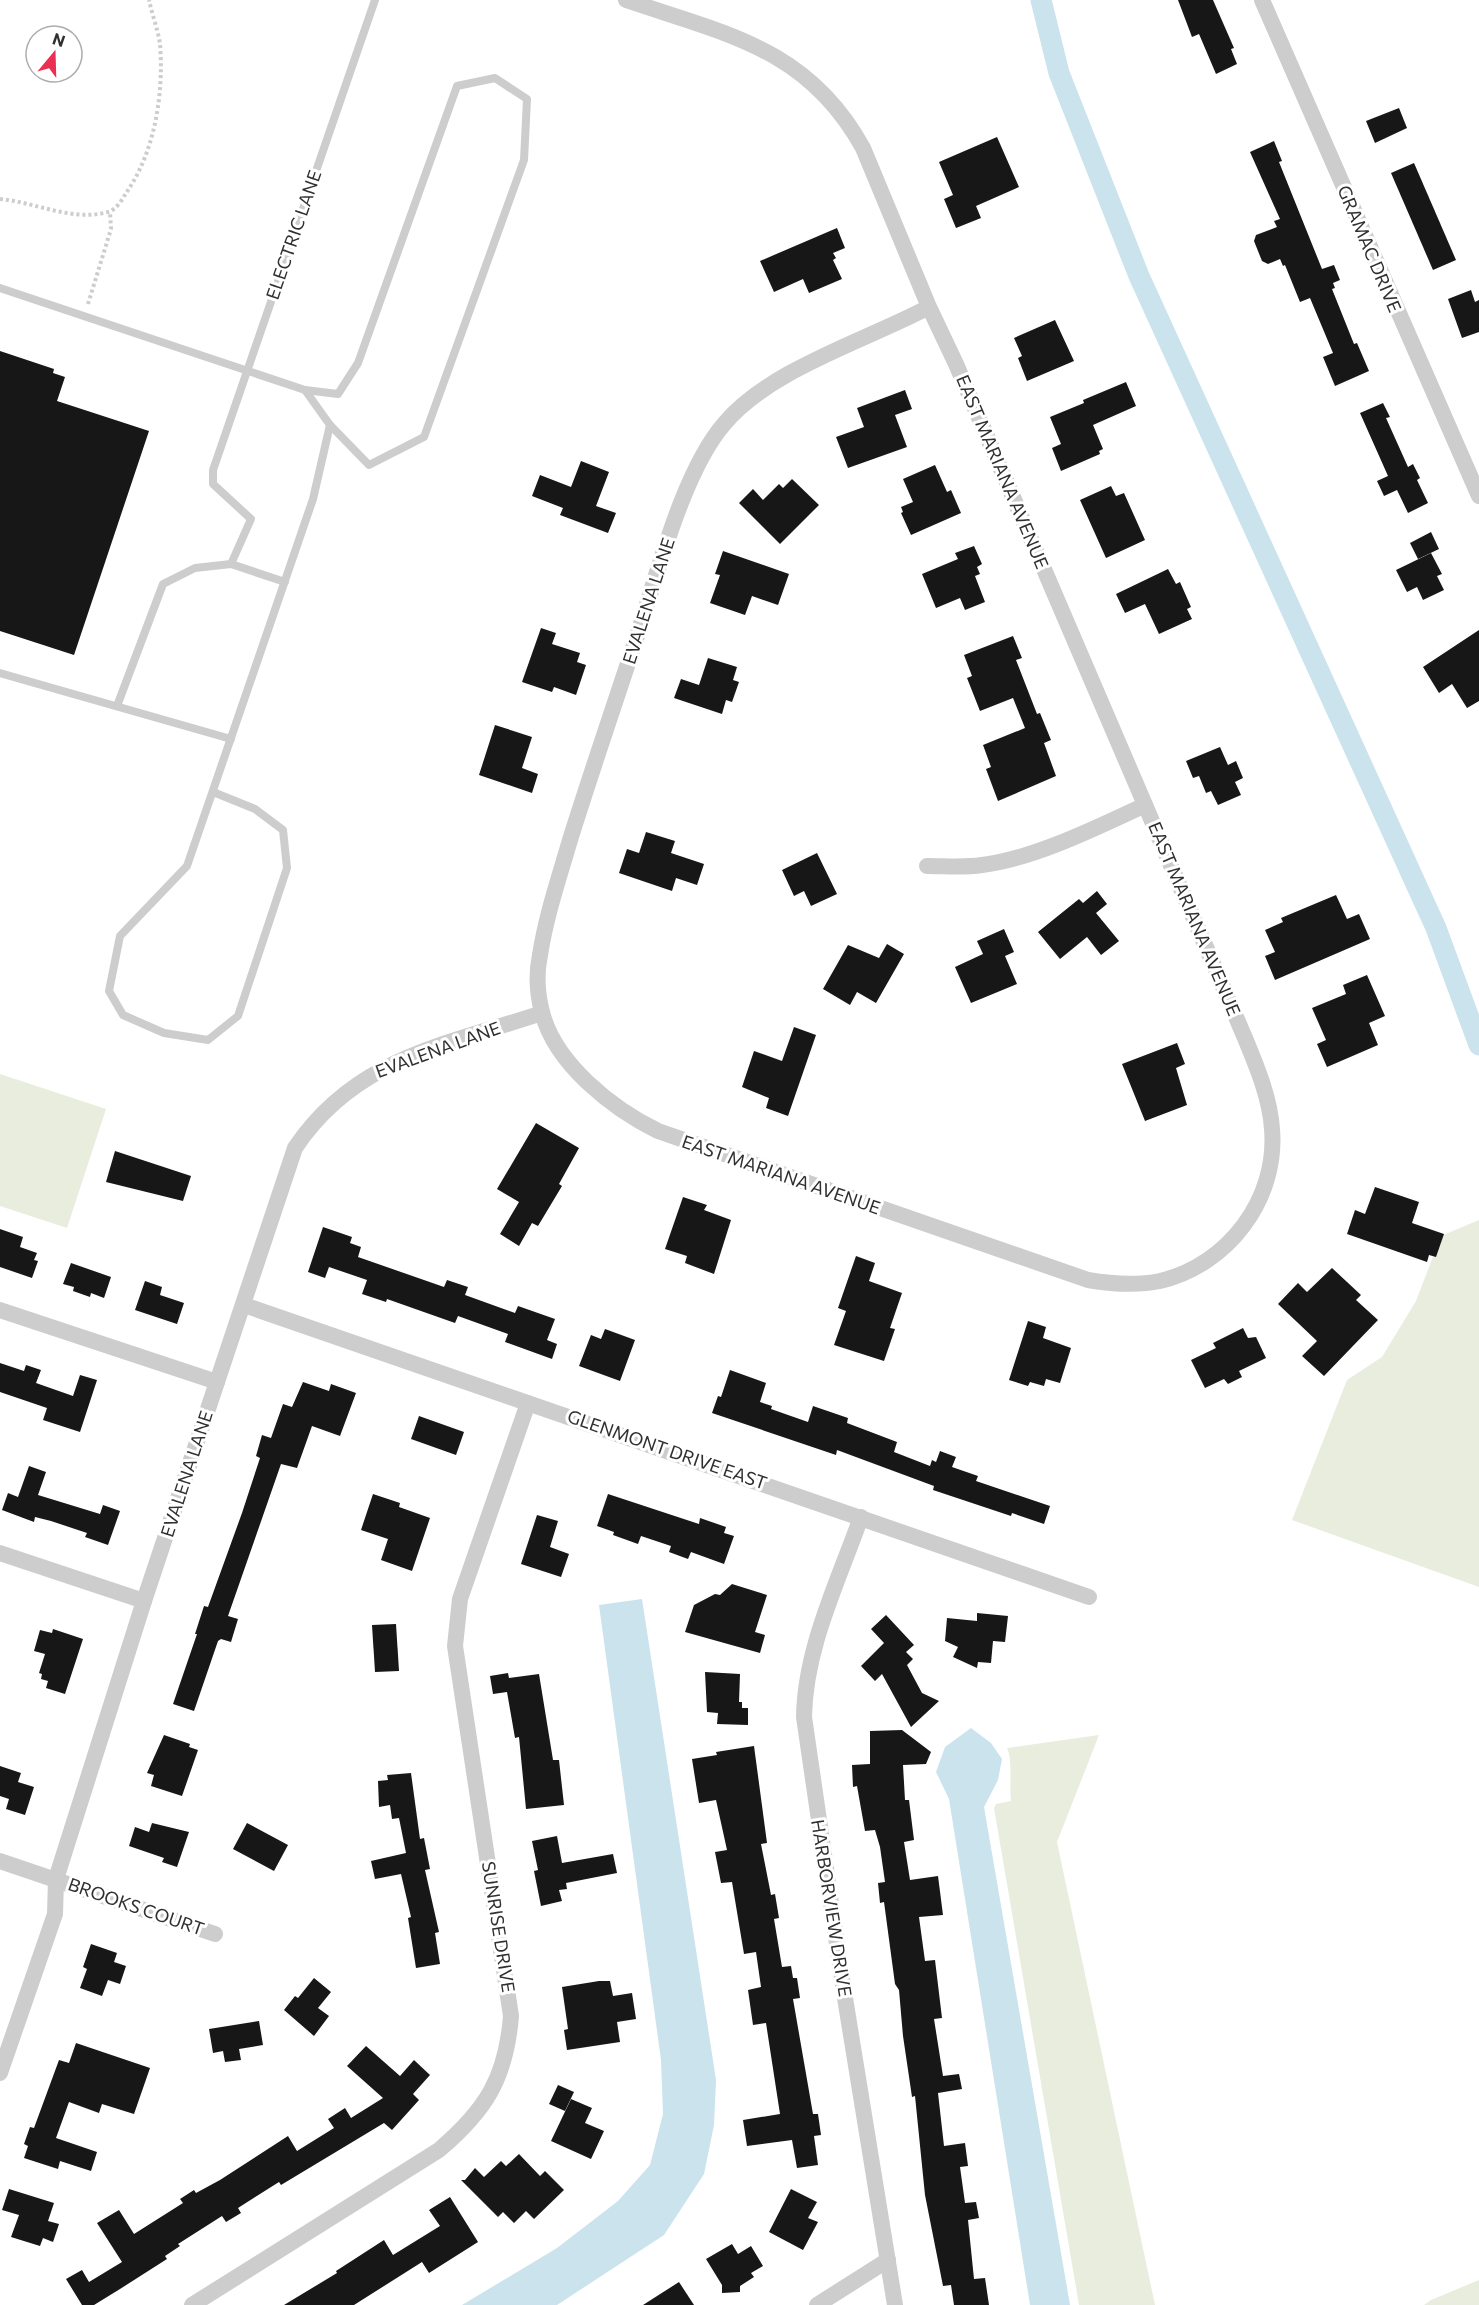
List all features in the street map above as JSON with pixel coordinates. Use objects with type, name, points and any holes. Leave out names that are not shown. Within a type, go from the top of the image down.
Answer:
[{"type":"street","name":"EAST MARIANA AVENUE","points":[[542,1013],[565,1055],[596,1090],[635,1120],[658,1131],[995,1250],[1088,1280],[1135,1284],[1181,1274],[1219,1252],[1237,1236],[1251,1216],[1269,1176],[1273,1131],[1269,1107],[1245,1038],[956,364],[929,307],[863,148],[845,117],[822,90],[786,61],[767,51],[626,0]]},
{"type":"street","name":"GRAMAC DRIVE","points":[[1262,0],[1479,496]]},
{"type":"street","name":"EVALENA LANE","points":[[0,2073],[55,1914],[56,1879],[144,1601],[288,1164],[310,1126],[328,1106],[371,1074],[395,1062],[542,1013],[537,979],[551,902],[679,512],[707,447],[737,408],[774,381],[929,307]]},
{"type":"street","points":[[927,866],[982,866],[1003,861],[1100,826],[1145,805]]},
{"type":"street","name":"GLENMONT DRIVE EAST","points":[[243,1305],[1089,1597]]},
{"type":"street","points":[[0,1310],[217,1382]]},
{"type":"street","name":"SUNRISE DRIVE","points":[[192,2305],[439,2150],[472,2120],[487,2102],[501,2075],[509,2046],[511,2016],[455,1646],[460,1599],[528,1403]]},
{"type":"street","name":"HARBORVIEW DRIVE","points":[[861,1517],[812,1653],[804,1696],[804,1717],[839,1958],[895,2305]]},
{"type":"street","points":[[0,1553],[144,1601]]},
{"type":"street","name":"BROOKS COURT","points":[[0,1861],[215,1934]]},
{"type":"street","points":[[817,2305],[888,2260]]},
{"type":"lane","name":"ELECTRIC LANE","points":[[231,564],[250,519],[213,484],[213,470],[375,0]]},
{"type":"lane","points":[[0,288],[248,369],[305,390],[338,394],[358,363],[457,86],[495,78],[527,99],[524,160],[424,437],[369,465],[330,425],[305,390]]},
{"type":"lane","points":[[213,792],[255,809],[284,830],[287,868],[238,1016],[208,1040],[164,1033],[123,1015],[109,991],[120,936],[188,866],[231,738],[313,499],[330,425]]},
{"type":"lane","points":[[117,706],[163,584],[195,568],[231,564],[285,582]]},
{"type":"lane","points":[[0,673],[231,738]]},
{"type":"path","points":[[85,315],[111,229],[110,212],[136,180],[147,154],[155,121],[159,84],[159,44],[149,0]]},
{"type":"path","points":[[0,199],[65,213],[110,212]]},
{"type":"shaded area","points":[[0,1074],[106,1109],[67,1228],[0,1206]]},
{"type":"shaded area","points":[[1479,1220],[1479,1587],[1292,1520],[1347,1380],[1382,1357],[1416,1301],[1441,1236]]},
{"type":"shaded area","points":[[1099,1735],[1057,1842],[1155,2305],[1079,2305],[994,1808],[996,1804],[1011,1801],[1010,1760],[1007,1748]]},
{"type":"shaded area","points":[[1479,2280],[1479,2305],[1424,2305],[1431,2300]]},
{"type":"water","points":[[642,1599],[716,2080],[714,2125],[704,2174],[664,2235],[557,2305],[462,2305],[557,2248],[618,2201],[650,2165],[663,2114],[661,2060],[599,1605]]},
{"type":"water","points":[[971,1728],[991,1743],[1002,1759],[998,1780],[984,1807],[1070,2305],[1030,2305],[949,1799],[936,1772],[945,1747]]},
{"type":"building","points":[[1178,0],[1213,0],[1234,48],[1231,49],[1237,64],[1216,74],[1199,34],[1192,37]]},
{"type":"building","points":[[1399,108],[1407,128],[1375,143],[1366,121]]},
{"type":"building","points":[[997,137],[1019,187],[976,206],[981,218],[956,228],[944,199],[953,195],[939,162]]},
{"type":"building","points":[[1274,141],[1282,161],[1279,162],[1322,269],[1334,265],[1340,280],[1333,283],[1335,288],[1332,289],[1354,344],[1357,343],[1369,371],[1335,386],[1323,357],[1333,353],[1310,298],[1300,302],[1285,265],[1283,266],[1280,259],[1268,264],[1262,261],[1254,241],[1256,235],[1277,227],[1274,221],[1280,219],[1250,152]]},
{"type":"building","points":[[1414,163],[1456,260],[1433,270],[1391,173]]},
{"type":"building","points":[[837,228],[845,248],[833,253],[836,258],[833,260],[842,279],[809,293],[803,279],[774,292],[760,261]]},
{"type":"building","points":[[1471,290],[1475,302],[1479,300],[1479,332],[1462,338],[1448,299]]},
{"type":"building","points":[[1055,320],[1074,361],[1027,381],[1018,358],[1022,356],[1014,338]]},
{"type":"building","points":[[0,351],[54,369],[53,373],[65,377],[57,401],[149,431],[74,655],[0,631]]},
{"type":"building","points":[[1126,382],[1136,406],[1093,425],[1103,449],[1099,451],[1100,454],[1061,471],[1052,448],[1061,444],[1050,417]]},
{"type":"building","points":[[905,390],[912,409],[895,415],[907,447],[848,468],[836,437],[864,427],[857,408]]},
{"type":"building","points":[[1383,403],[1390,417],[1386,418],[1408,467],[1413,464],[1420,478],[1417,480],[1428,503],[1408,513],[1397,490],[1384,496],[1377,481],[1388,476],[1360,413]]},
{"type":"building","points":[[581,461],[609,472],[596,506],[616,513],[608,533],[560,515],[563,508],[532,496],[540,475],[571,487]]},
{"type":"building","points":[[935,465],[947,492],[951,490],[961,513],[911,535],[901,513],[903,512],[901,507],[913,502],[903,479]]},
{"type":"building","points":[[792,479],[819,505],[780,544],[739,503],[753,489],[763,500],[779,484],[783,488]]},
{"type":"building","points":[[1111,486],[1116,496],[1124,493],[1145,540],[1106,558],[1080,500]]},
{"type":"building","points":[[1431,532],[1439,549],[1418,559],[1410,543]]},
{"type":"building","points":[[974,546],[982,564],[977,567],[980,574],[975,576],[985,602],[965,610],[960,598],[936,608],[922,574],[958,559],[955,553]]},
{"type":"building","points":[[723,551],[789,574],[778,605],[752,596],[745,615],[710,603],[720,575],[715,574]]},
{"type":"building","points":[[1431,553],[1442,574],[1437,576],[1444,590],[1423,600],[1417,587],[1407,592],[1396,570]]},
{"type":"building","points":[[1168,569],[1176,584],[1180,582],[1191,607],[1187,609],[1192,619],[1159,634],[1145,604],[1125,613],[1116,594]]},
{"type":"building","points":[[541,628],[556,633],[552,644],[580,653],[577,662],[586,665],[576,695],[554,687],[552,692],[522,682]]},
{"type":"building","points":[[1479,630],[1479,701],[1467,708],[1452,684],[1439,693],[1423,667]]},
{"type":"building","points":[[1013,636],[1022,658],[1016,660],[1037,714],[1040,713],[1051,740],[1044,743],[1056,776],[998,801],[986,769],[991,767],[983,745],[1025,728],[1013,698],[980,711],[967,678],[972,676],[964,655]]},
{"type":"building","points":[[708,658],[737,667],[733,680],[739,682],[732,702],[726,700],[722,714],[674,698],[681,679],[699,685]]},
{"type":"building","points":[[495,725],[532,737],[522,768],[538,774],[532,793],[479,775]]},
{"type":"building","points":[[1220,747],[1228,765],[1236,761],[1243,778],[1235,782],[1241,795],[1218,805],[1211,791],[1206,793],[1199,776],[1193,778],[1186,761]]},
{"type":"building","points":[[646,832],[675,841],[671,853],[704,864],[697,885],[676,878],[672,891],[619,873],[627,849],[639,853]]},
{"type":"building","points":[[817,853],[837,894],[811,906],[804,891],[794,896],[782,870]]},
{"type":"building","points":[[1097,891],[1107,904],[1096,913],[1119,941],[1101,955],[1087,937],[1060,959],[1038,932],[1079,899],[1083,903]]},
{"type":"building","points":[[1336,895],[1347,919],[1359,914],[1370,939],[1275,980],[1265,956],[1275,952],[1265,930],[1283,922],[1281,918]]},
{"type":"building","points":[[1004,929],[1014,952],[1005,956],[1017,984],[971,1003],[955,967],[983,954],[977,941]]},
{"type":"building","points":[[887,944],[904,954],[876,1003],[857,992],[850,1005],[823,989],[848,945],[879,958]]},
{"type":"building","points":[[1367,975],[1385,1016],[1369,1023],[1378,1045],[1327,1067],[1317,1044],[1326,1040],[1312,1008],[1346,994],[1343,985]]},
{"type":"building","points":[[794,1027],[816,1035],[788,1116],[766,1108],[769,1098],[742,1087],[754,1051],[782,1061]]},
{"type":"building","points":[[1177,1043],[1185,1064],[1176,1068],[1187,1105],[1145,1121],[1122,1064]]},
{"type":"building","points":[[536,1123],[579,1148],[559,1184],[562,1186],[538,1226],[532,1223],[519,1246],[500,1234],[519,1202],[497,1189]]},
{"type":"building","points":[[115,1151],[191,1176],[183,1201],[106,1182]]},
{"type":"building","points":[[1375,1187],[1419,1202],[1412,1223],[1444,1234],[1436,1257],[1429,1255],[1427,1262],[1347,1234],[1355,1210],[1365,1214]]},
{"type":"building","points":[[683,1197],[707,1205],[704,1210],[731,1220],[714,1274],[685,1263],[687,1256],[665,1249]]},
{"type":"building","points":[[323,1227],[352,1237],[350,1243],[361,1247],[358,1257],[444,1287],[447,1280],[468,1287],[465,1295],[515,1313],[518,1306],[555,1319],[547,1340],[557,1344],[552,1359],[505,1342],[508,1334],[458,1316],[455,1323],[387,1299],[386,1302],[362,1294],[367,1280],[329,1267],[325,1278],[308,1272]]},
{"type":"building","points":[[0,1229],[23,1237],[20,1247],[37,1253],[34,1260],[38,1261],[32,1278],[0,1267]]},
{"type":"building","points":[[856,1256],[875,1263],[869,1281],[902,1293],[890,1328],[895,1329],[884,1361],[834,1345],[846,1311],[838,1308]]},
{"type":"building","points":[[71,1263],[111,1277],[104,1298],[91,1293],[90,1297],[73,1291],[74,1287],[63,1284]]},
{"type":"building","points":[[1332,1268],[1361,1295],[1356,1300],[1378,1320],[1324,1376],[1302,1356],[1317,1341],[1278,1304],[1298,1283],[1307,1292]]},
{"type":"building","points":[[145,1281],[162,1287],[160,1295],[184,1303],[177,1324],[135,1310]]},
{"type":"building","points":[[1028,1321],[1046,1327],[1043,1338],[1071,1348],[1060,1383],[1046,1379],[1044,1386],[1030,1382],[1028,1386],[1009,1380]]},
{"type":"building","points":[[1243,1328],[1248,1338],[1256,1337],[1266,1358],[1239,1371],[1242,1377],[1228,1384],[1224,1379],[1205,1388],[1191,1360],[1216,1348],[1213,1343]]},
{"type":"building","points":[[605,1329],[635,1340],[620,1381],[579,1366],[591,1335],[601,1339]]},
{"type":"building","points":[[0,1363],[24,1371],[26,1365],[41,1370],[36,1383],[73,1396],[80,1375],[97,1380],[80,1432],[43,1420],[47,1408],[0,1392]]},
{"type":"building","points":[[730,1370],[766,1383],[760,1402],[772,1406],[771,1409],[808,1422],[813,1406],[848,1418],[847,1423],[897,1442],[894,1452],[930,1466],[932,1460],[936,1462],[940,1451],[956,1457],[952,1467],[978,1476],[976,1481],[1050,1506],[1044,1524],[1012,1513],[1011,1516],[933,1490],[934,1486],[837,1450],[836,1455],[712,1413],[718,1396],[721,1397]]},
{"type":"building","points":[[303,1382],[329,1391],[331,1384],[356,1393],[340,1436],[312,1426],[297,1468],[281,1464],[228,1616],[238,1619],[231,1642],[221,1639],[218,1641],[194,1711],[173,1704],[204,1606],[208,1607],[242,1513],[260,1458],[256,1456],[262,1435],[271,1438],[283,1404],[292,1407]]},
{"type":"building","points":[[419,1416],[464,1432],[456,1455],[411,1439]]},
{"type":"building","points":[[29,1466],[46,1472],[38,1495],[100,1514],[103,1505],[120,1511],[108,1545],[85,1537],[87,1533],[51,1521],[35,1517],[34,1522],[2,1510],[8,1493],[18,1497]]},
{"type":"building","points":[[373,1494],[400,1503],[399,1507],[430,1518],[412,1571],[381,1560],[388,1539],[361,1530]]},
{"type":"building","points":[[608,1494],[699,1524],[700,1518],[726,1527],[724,1533],[734,1536],[724,1564],[691,1552],[688,1559],[669,1552],[671,1546],[641,1536],[638,1544],[613,1535],[614,1532],[597,1526]]},
{"type":"building","points":[[537,1515],[558,1521],[550,1547],[569,1554],[561,1577],[521,1564]]},
{"type":"building","points":[[732,1584],[767,1595],[755,1632],[765,1635],[760,1653],[685,1632],[694,1605],[715,1594],[720,1595]]},
{"type":"building","points":[[977,1613],[1008,1616],[1005,1642],[993,1641],[991,1663],[978,1662],[977,1668],[953,1657],[958,1647],[945,1641],[947,1618],[977,1621]]},
{"type":"building","points":[[886,1615],[914,1645],[906,1652],[913,1659],[907,1665],[922,1693],[939,1701],[911,1727],[882,1674],[875,1681],[861,1666],[884,1643],[871,1629]]},
{"type":"building","points":[[396,1624],[399,1671],[375,1672],[372,1625]]},
{"type":"building","points":[[53,1629],[83,1639],[65,1694],[46,1688],[48,1681],[41,1679],[42,1674],[39,1673],[45,1654],[34,1651],[40,1630],[52,1633]]},
{"type":"building","points":[[705,1672],[740,1674],[739,1702],[742,1702],[742,1708],[748,1708],[748,1725],[717,1724],[718,1713],[707,1712]]},
{"type":"building","points":[[508,1673],[509,1678],[539,1674],[553,1760],[559,1760],[564,1805],[526,1809],[519,1737],[515,1738],[507,1692],[493,1694],[490,1676]]},
{"type":"building","points":[[902,1730],[931,1752],[926,1764],[903,1765],[905,1800],[909,1800],[914,1840],[904,1842],[910,1880],[938,1876],[943,1915],[919,1917],[925,1961],[935,1960],[942,2018],[934,2019],[943,2076],[959,2074],[962,2089],[938,2093],[944,2146],[965,2143],[968,2166],[960,2167],[965,2203],[976,2202],[979,2218],[968,2220],[974,2279],[985,2278],[989,2305],[954,2305],[951,2285],[943,2286],[925,2195],[915,2096],[912,2097],[899,1990],[895,1984],[884,1902],[880,1903],[878,1883],[885,1882],[880,1847],[875,1830],[865,1831],[857,1786],[853,1787],[852,1765],[870,1764],[870,1731]]},
{"type":"building","points":[[164,1735],[190,1744],[189,1747],[198,1750],[182,1796],[151,1786],[154,1775],[147,1773]]},
{"type":"building","points":[[754,1746],[767,1843],[761,1844],[771,1895],[775,1894],[779,1918],[774,1919],[782,1967],[791,1966],[793,1978],[797,1978],[800,1998],[793,1999],[813,2114],[818,2114],[821,2135],[814,2136],[818,2165],[797,2168],[792,2140],[747,2146],[743,2120],[780,2114],[766,2023],[753,2025],[748,1990],[761,1987],[756,1952],[744,1954],[732,1882],[721,1883],[715,1852],[727,1850],[716,1800],[699,1803],[692,1759],[717,1755],[716,1752]]},
{"type":"building","points":[[0,1766],[21,1773],[18,1782],[34,1787],[25,1815],[6,1809],[9,1799],[0,1796]]},
{"type":"building","points":[[411,1773],[420,1839],[424,1838],[430,1869],[425,1870],[439,1932],[435,1933],[440,1964],[416,1968],[408,1918],[411,1917],[401,1874],[375,1879],[371,1861],[406,1853],[399,1818],[392,1819],[390,1805],[379,1807],[378,1781],[388,1780],[387,1775]]},
{"type":"building","points":[[152,1823],[189,1832],[177,1867],[162,1862],[164,1858],[129,1846],[135,1827],[149,1832]]},
{"type":"building","points":[[247,1823],[288,1845],[274,1871],[233,1849]]},
{"type":"building","points":[[557,1836],[562,1863],[613,1854],[617,1873],[566,1883],[567,1889],[559,1890],[562,1901],[541,1906],[534,1871],[538,1870],[532,1841]]},
{"type":"building","points":[[91,1944],[117,1953],[114,1962],[126,1966],[120,1984],[108,1980],[102,1996],[80,1988],[87,1969],[83,1967]]},
{"type":"building","points":[[314,1978],[331,1992],[318,2008],[329,2016],[314,2036],[284,2010],[295,1996],[298,1998]]},
{"type":"building","points":[[610,1981],[613,1996],[632,1993],[636,2019],[617,2022],[620,2042],[567,2050],[564,2030],[568,2029],[562,1987]]},
{"type":"building","points":[[259,2021],[263,2045],[239,2049],[241,2060],[225,2062],[223,2051],[213,2053],[209,2029]]},
{"type":"building","points":[[76,2043],[150,2068],[134,2114],[102,2104],[99,2113],[69,2102],[56,2138],[97,2152],[91,2171],[60,2161],[58,2169],[24,2158],[28,2146],[24,2144],[30,2127],[34,2128],[59,2060],[69,2063]]},
{"type":"building","points":[[366,2046],[400,2076],[414,2060],[430,2075],[413,2094],[419,2100],[392,2130],[384,2123],[281,2185],[279,2182],[238,2208],[241,2213],[226,2222],[222,2216],[178,2244],[180,2246],[165,2256],[167,2259],[120,2289],[94,2305],[82,2305],[66,2279],[82,2270],[89,2282],[122,2262],[97,2223],[119,2210],[134,2234],[183,2203],[180,2199],[194,2190],[196,2193],[220,2180],[288,2136],[297,2151],[334,2128],[328,2119],[345,2108],[351,2118],[383,2098],[347,2066]]},
{"type":"building","points":[[558,2085],[574,2092],[565,2111],[549,2104]]},
{"type":"building","points":[[571,2099],[592,2108],[585,2123],[604,2131],[591,2159],[551,2141]]},
{"type":"building","points":[[519,2154],[540,2176],[545,2171],[564,2190],[534,2219],[526,2211],[514,2223],[503,2212],[498,2217],[461,2180],[465,2180],[475,2168],[484,2177],[501,2161],[506,2166]]},
{"type":"building","points":[[9,2189],[54,2203],[48,2221],[59,2224],[53,2242],[43,2238],[40,2246],[11,2237],[19,2215],[2,2210]]},
{"type":"building","points":[[791,2189],[817,2202],[808,2218],[818,2222],[803,2250],[769,2232]]},
{"type":"building","points":[[450,2197],[478,2242],[429,2273],[422,2262],[354,2305],[284,2305],[337,2273],[336,2271],[384,2240],[393,2255],[440,2226],[429,2210]]},
{"type":"building","points":[[732,2244],[738,2254],[751,2246],[763,2266],[751,2273],[754,2277],[740,2286],[740,2292],[722,2293],[722,2285],[706,2259]]},
{"type":"building","points":[[679,2282],[694,2305],[643,2305]]},
{"type":"waterway","points":[[1041,0],[1059,73],[1139,276],[1436,928],[1479,1045]]}]
